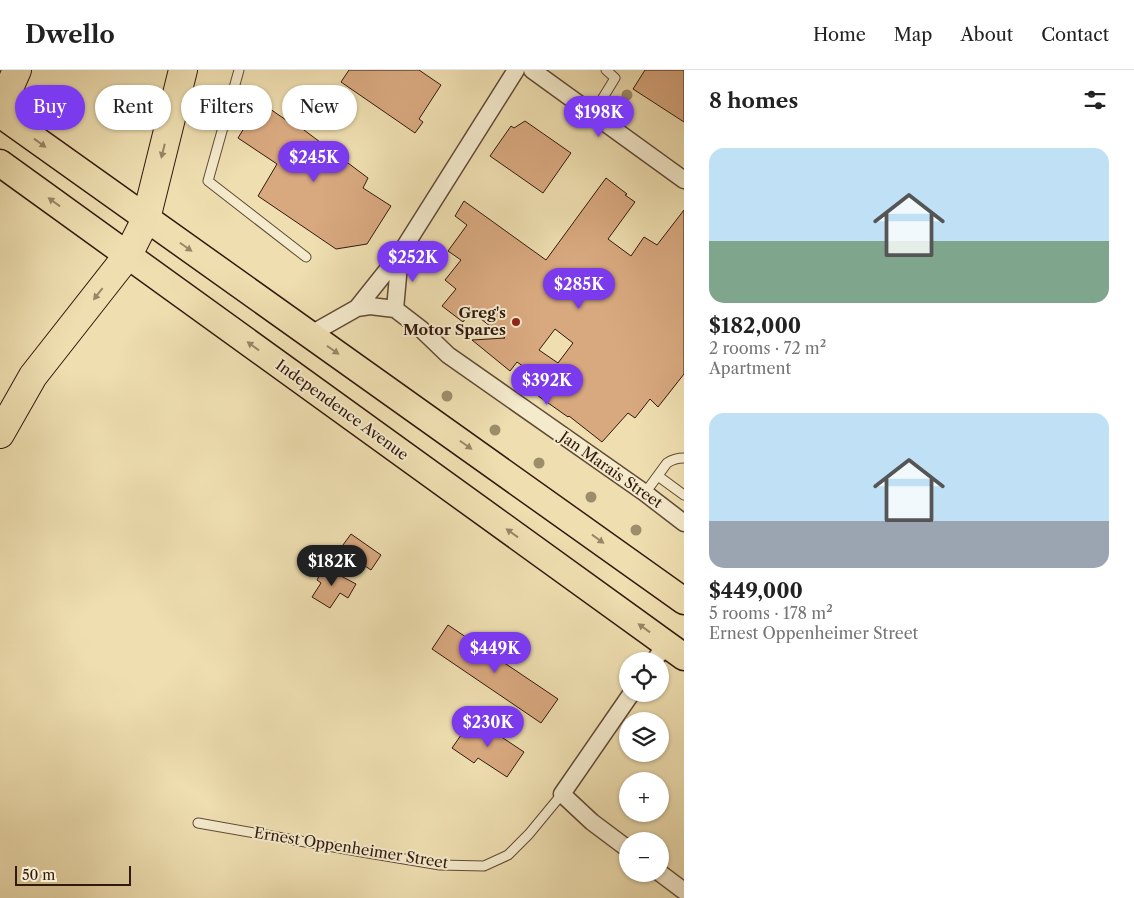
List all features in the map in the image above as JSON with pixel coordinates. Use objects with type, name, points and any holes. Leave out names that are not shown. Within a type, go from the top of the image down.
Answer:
[{"type":"highway","points":[[0,109],[17,70]]},
{"type":"highway","points":[[0,434],[33,376],[128,255],[146,219],[183,70]]},
{"type":"main road","points":[[0,114],[684,601]]},
{"type":"main road","name":"Independence Avenue","points":[[0,163],[128,255],[665,652]]},
{"type":"street","points":[[357,308],[400,254],[516,70]]},
{"type":"street","points":[[532,70],[684,180]]},
{"type":"street","points":[[310,334],[357,308],[370,306],[396,308],[400,254]]},
{"type":"street","name":"Jan Marais Street","points":[[396,308],[448,355],[684,522]]},
{"type":"street","name":"Ernest Oppenheimer Street","points":[[562,794],[625,702]]},
{"type":"street","points":[[562,794],[592,822],[619,842]]},
{"type":"street","points":[[669,880],[684,891]]},
{"type":"lane","points":[[239,70],[208,181],[306,257]]},
{"type":"lane","points":[[593,114],[615,78],[606,70]]},
{"type":"lane","points":[[645,493],[672,459],[684,458]]},
{"type":"lane","points":[[658,476],[684,495]]},
{"type":"lane","name":"Ernest Oppenheimer Street","points":[[198,823],[440,865],[484,866],[508,855],[529,834],[562,794]]},
{"type":"building","points":[[349,70],[419,70],[441,85],[419,119],[423,122],[415,133],[357,93],[357,85],[345,85],[341,82]]},
{"type":"building","points":[[645,70],[684,70],[684,122],[633,89]]},
{"type":"building","points":[[272,110],[282,117],[282,130],[304,130],[368,178],[363,188],[391,206],[367,244],[336,249],[258,196],[277,164],[238,138],[243,130],[272,130]]},
{"type":"building","points":[[525,121],[571,153],[543,193],[490,156],[511,126],[514,128]]},
{"type":"building","points":[[606,178],[635,202],[608,239],[631,256],[644,237],[657,245],[684,210],[684,374],[658,407],[650,399],[635,418],[628,413],[602,442],[569,416],[534,393],[543,380],[517,362],[510,371],[472,340],[505,338],[471,311],[463,322],[442,306],[456,289],[445,280],[461,260],[448,251],[467,225],[455,216],[464,201],[546,260]],"holes":[[[555,329],[573,343],[558,363],[539,350]]]},
{"type":"building","points":[[351,534],[381,555],[371,570],[340,549]]},
{"type":"building","points":[[324,567],[356,584],[348,598],[340,593],[330,608],[312,597],[321,583],[317,580]]},
{"type":"building","points":[[448,625],[558,699],[541,723],[432,649]]},
{"type":"building","points":[[473,718],[524,752],[507,777],[478,758],[474,763],[452,748]]},
{"type":"place","name":"Greg's Motor Spares","points":[[516,322]]}]
